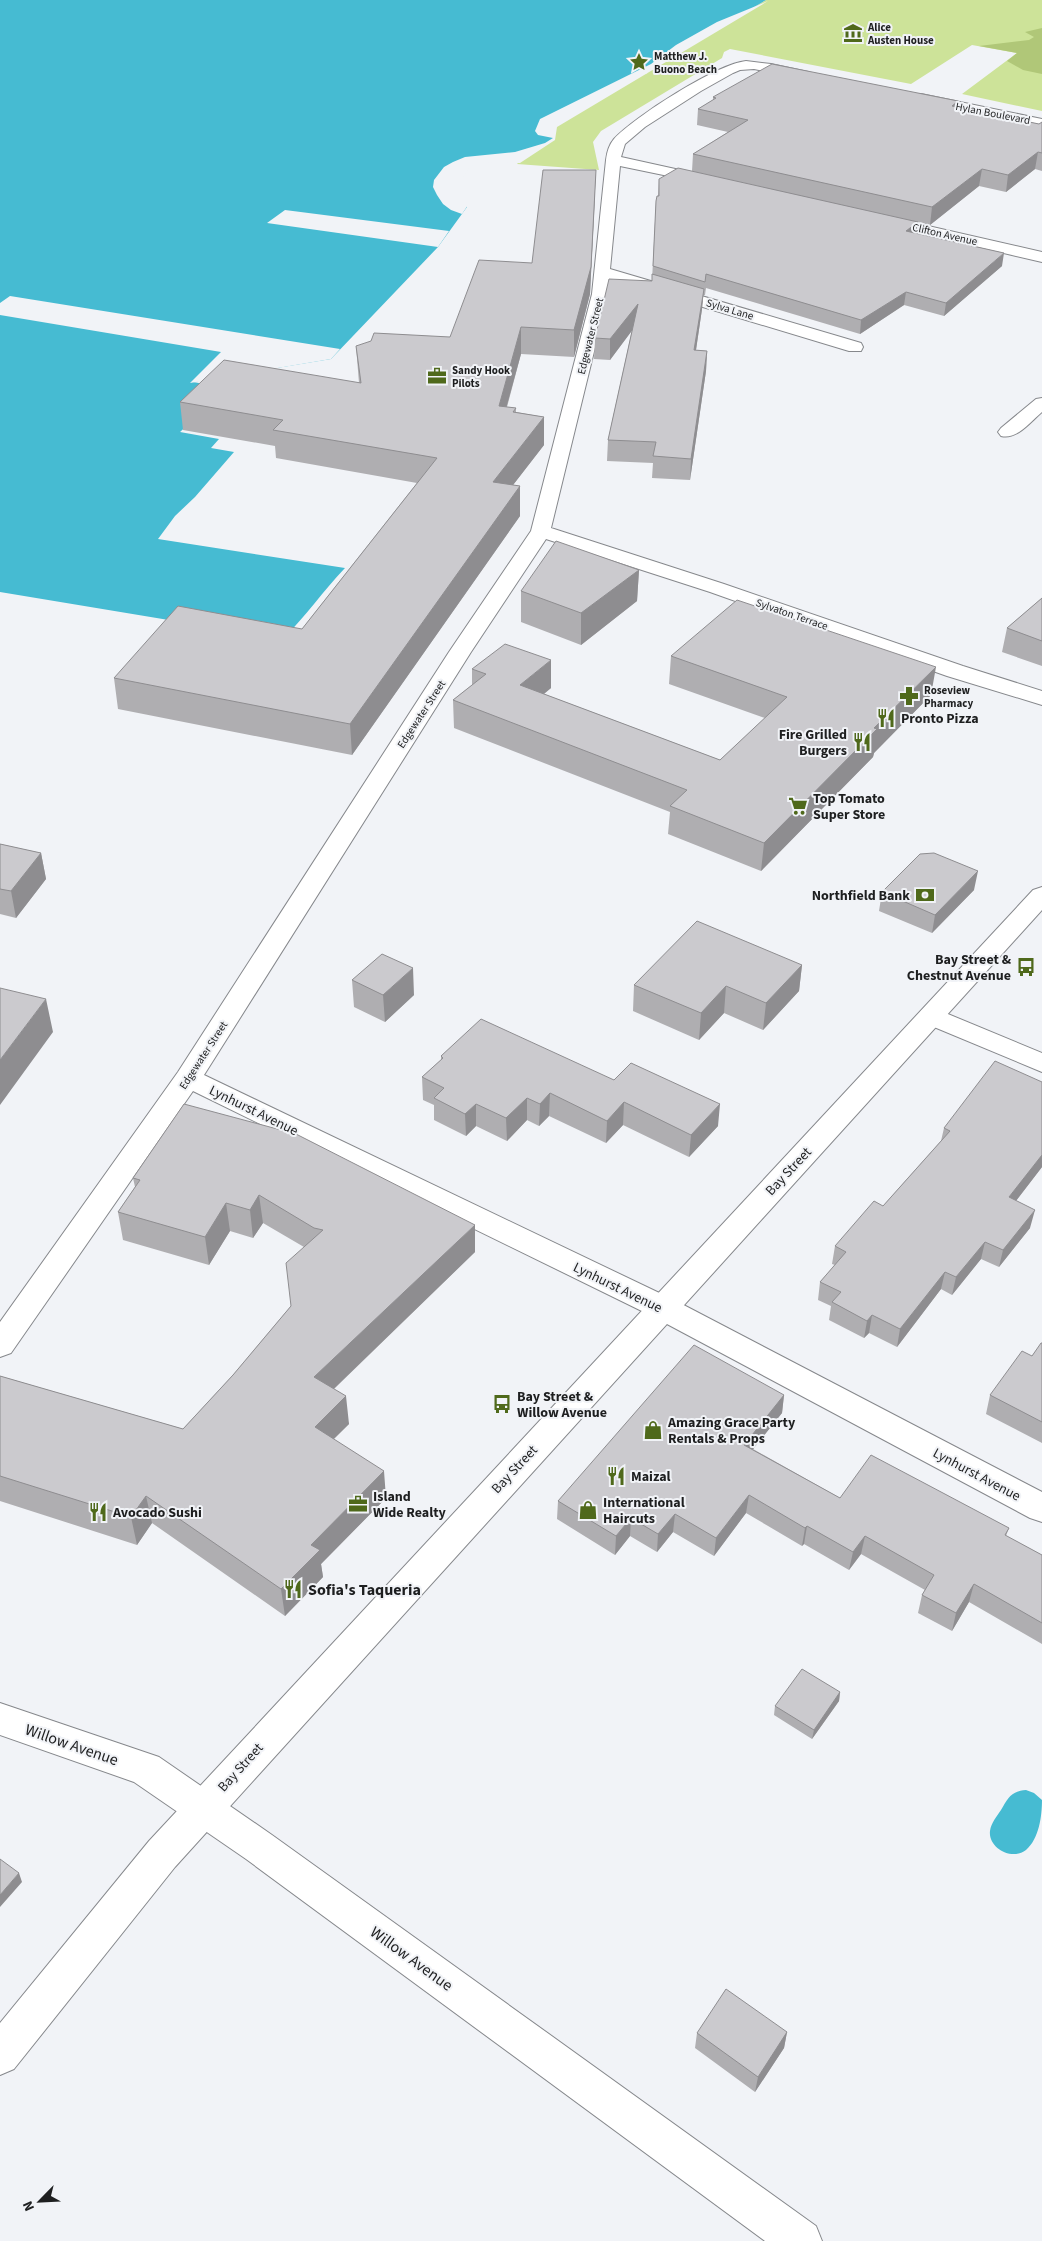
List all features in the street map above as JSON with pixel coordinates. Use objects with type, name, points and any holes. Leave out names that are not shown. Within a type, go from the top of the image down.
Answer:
[{"type":"street","name":"Edgewater Street","points":[[0,1345],[188,1078],[460,652],[541,531],[600,294],[604,272],[614,150],[619,142],[639,125],[725,72],[738,66],[755,65],[812,76]]},
{"type":"street","name":"Hylan Boulevard","points":[[903,94],[1042,122]]},
{"type":"street","points":[[613,160],[723,184]]},
{"type":"street","name":"Clifton Avenue","points":[[869,217],[1042,257]]},
{"type":"street","name":"Sylva Lane","points":[[604,272],[855,348]]},
{"type":"street","points":[[1007,432],[1042,403]]},
{"type":"street","name":"Sylvaton Terrace","points":[[541,531],[718,588],[955,672],[1042,698]]},
{"type":"street","name":"Bay Street","points":[[0,2055],[162,1854],[1042,895]]},
{"type":"street","points":[[931,1016],[1042,1063]]},
{"type":"street","name":"Lynhurst Avenue","points":[[188,1078],[663,1308],[1042,1508]]},
{"type":"street","name":"Willow Avenue","points":[[0,1719],[146,1769],[204,1808],[801,2241]]},
{"type":"green space","points":[[766,0],[1042,0],[1042,111],[962,94],[1017,53],[972,45],[911,84],[730,49],[724,52],[722,58],[601,131],[593,142],[599,170],[517,164],[555,125]]},
{"type":"green space","points":[[1042,28],[1042,74],[1023,70],[1007,61],[1017,53],[979,46],[1029,40],[1034,37],[1025,32]]},
{"type":"water","points":[[0,0],[766,0],[555,125],[554,138],[529,155],[513,161],[484,160],[470,164],[461,180],[462,193],[467,207],[438,247],[331,359],[193,382],[227,388],[180,432],[219,439],[211,448],[234,452],[195,497],[175,516],[158,539],[345,568],[283,639],[0,592]]},
{"type":"water","points":[[1026,1790],[1034,1793],[1042,1800],[1037,1834],[1026,1850],[1020,1853],[1014,1854],[1002,1851],[993,1843],[990,1837],[994,1820],[1010,1796]]},
{"type":"pier","points":[[768,1],[557,127],[555,140],[520,163],[479,162],[469,168],[463,177],[463,193],[468,205],[462,214],[451,210],[443,204],[437,195],[433,187],[434,180],[444,167],[465,157],[515,152],[545,143],[553,138],[538,135],[535,131],[540,119],[651,64],[676,45],[717,22]]},
{"type":"pier","points":[[285,210],[449,231],[438,247],[267,223]]},
{"type":"pier","points":[[10,296],[340,349],[331,359],[190,383],[221,352],[0,315],[0,303]]},
{"type":"building","points":[[772,64],[958,101],[952,106],[1039,124],[1042,122],[1042,153],[1038,152],[1008,175],[982,169],[932,207],[693,154],[748,120],[698,109],[716,98],[713,97]]},
{"type":"building","points":[[678,168],[918,222],[906,231],[1004,253],[946,303],[906,292],[861,320],[706,274],[705,282],[653,266],[659,179]]},
{"type":"building","points":[[543,170],[596,170],[591,267],[574,330],[521,327],[499,406],[516,408],[513,412],[544,417],[493,482],[520,486],[350,724],[114,678],[178,606],[302,629],[437,458],[273,430],[283,420],[180,402],[224,360],[361,383],[356,346],[371,341],[374,333],[450,337],[479,260],[532,263]]},
{"type":"building","points":[[652,274],[704,289],[694,350],[707,351],[691,459],[653,456],[656,442],[608,440],[638,304],[610,339],[595,338],[609,279],[652,281]]},
{"type":"building","points":[[556,541],[639,570],[581,613],[521,591]]},
{"type":"building","points":[[1042,598],[1042,641],[1007,628]]},
{"type":"building","points":[[737,600],[936,667],[874,728],[877,729],[764,843],[670,806],[687,790],[453,700],[486,674],[472,669],[505,644],[551,660],[520,685],[720,760],[787,697],[671,656]]},
{"type":"building","points":[[0,844],[41,853],[11,891],[0,889]]},
{"type":"building","points":[[934,853],[978,871],[935,915],[882,892],[920,854]]},
{"type":"building","points":[[697,921],[802,965],[766,1003],[726,986],[701,1013],[634,985]]},
{"type":"building","points":[[382,954],[413,968],[383,995],[352,980]]},
{"type":"building","points":[[0,988],[46,999],[0,1060]]},
{"type":"building","points":[[481,1019],[614,1080],[631,1063],[720,1104],[691,1135],[624,1102],[607,1121],[550,1093],[540,1104],[527,1098],[506,1118],[476,1104],[465,1114],[434,1098],[444,1088],[422,1077],[443,1058],[441,1056]]},
{"type":"building","points":[[995,1061],[1042,1082],[1042,1155],[1009,1197],[1035,1210],[1003,1250],[985,1242],[956,1277],[945,1272],[900,1329],[872,1315],[867,1321],[832,1302],[841,1292],[820,1282],[846,1252],[835,1246],[874,1201],[883,1206],[950,1131],[944,1128]]},
{"type":"building","points":[[184,1104],[296,1134],[475,1225],[314,1377],[346,1396],[315,1427],[384,1471],[311,1545],[320,1550],[281,1589],[146,1496],[131,1517],[0,1476],[0,1376],[183,1429],[233,1375],[291,1306],[286,1263],[323,1230],[314,1228],[259,1195],[250,1210],[226,1203],[205,1237],[118,1212],[140,1180],[133,1178]]},
{"type":"building","points":[[1041,1343],[1042,1422],[990,1395],[1022,1351],[1032,1356]]},
{"type":"building","points":[[694,1345],[784,1395],[744,1445],[840,1498],[871,1455],[1009,1528],[1005,1535],[1042,1555],[1042,1623],[974,1584],[956,1613],[922,1595],[934,1575],[865,1536],[853,1552],[807,1526],[805,1528],[749,1495],[716,1538],[675,1514],[658,1534],[631,1518],[616,1536],[558,1501]]},
{"type":"building","points":[[802,1669],[840,1692],[814,1730],[775,1706]]},
{"type":"building","points":[[0,1859],[19,1873],[0,1895]]},
{"type":"building","points":[[726,1989],[787,2032],[758,2077],[697,2033]]},
{"type":"place","name":"Alice Austen House","points":[[853,33]]},
{"type":"place","name":"Matthew J. Buono Beach","points":[[639,62]]},
{"type":"place","name":"Sandy Hook Pilots","points":[[437,376]]},
{"type":"place","name":"Roseview Pharmacy","points":[[909,696]]},
{"type":"place","name":"Pronto Pizza","points":[[886,718]]},
{"type":"place","name":"Fire Grilled Burgers","points":[[862,742]]},
{"type":"place","name":"Top Tomato Super Store","points":[[798,806]]},
{"type":"place","name":"Northfield Bank","points":[[925,895]]},
{"type":"place","name":"Bay Street & Chestnut Avenue","points":[[1026,967]]},
{"type":"place","name":"Bay Street & Willow Avenue","points":[[502,1404]]},
{"type":"place","name":"Amazing Grace Party Rentals & Props","points":[[653,1430]]},
{"type":"place","name":"Maizal","points":[[616,1476]]},
{"type":"place","name":"Island Wide Realty","points":[[358,1504]]},
{"type":"place","name":"International Haircuts","points":[[588,1510]]},
{"type":"place","name":"Avocado Sushi","points":[[98,1512]]},
{"type":"place","name":"Sofia's Taqueria","points":[[293,1589]]}]
